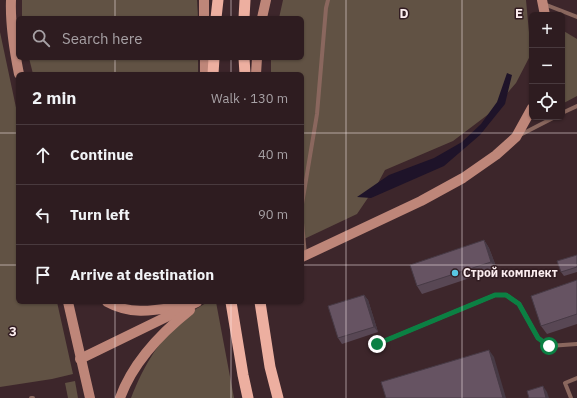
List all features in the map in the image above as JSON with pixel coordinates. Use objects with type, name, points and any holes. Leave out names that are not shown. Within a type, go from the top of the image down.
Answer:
[{"type":"highway","points":[[216,16],[218,0]]},
{"type":"highway","points":[[244,16],[245,0]]},
{"type":"highway","points":[[213,72],[214,60]]},
{"type":"highway","points":[[244,60],[245,72]]},
{"type":"highway","points":[[231,304],[248,398]]},
{"type":"highway","points":[[260,304],[270,366],[278,398]]},
{"type":"main road","points":[[11,0],[10,15],[12,39],[16,59]]},
{"type":"main road","points":[[204,0],[204,16]]},
{"type":"main road","points":[[262,16],[266,0]]},
{"type":"main road","points":[[543,2],[545,12]]},
{"type":"main road","points":[[16,60],[19,72]]},
{"type":"main road","points":[[205,60],[205,72]]},
{"type":"main road","points":[[256,72],[257,60]]},
{"type":"main road","points":[[304,257],[421,201],[463,178],[496,154],[516,137],[529,113]]},
{"type":"main road","points":[[68,304],[90,398]]},
{"type":"main road","points":[[112,304],[126,310],[153,311],[187,304]]},
{"type":"main road","points":[[80,359],[193,304]]},
{"type":"main road","points":[[120,398],[128,378],[150,347],[195,304]]},
{"type":"lane","points":[[304,192],[317,114],[326,8],[328,0]]},
{"type":"lane","points":[[543,2],[577,17]]},
{"type":"lane","points":[[565,112],[577,106]]},
{"type":"lane","points":[[516,137],[549,120]]},
{"type":"lane","points":[[377,344],[495,295],[506,295],[519,304],[538,338],[549,346],[577,344]]},
{"type":"lane","points":[[571,398],[565,383],[577,378]]},
{"type":"shaded area","points":[[22,0],[197,0],[198,16],[22,16]]},
{"type":"shaded area","points":[[283,0],[526,0],[529,32],[529,58],[516,83],[490,113],[453,141],[385,170],[357,214],[304,239],[304,72],[271,72],[271,60],[304,60],[304,16],[279,16]]},
{"type":"shaded area","points":[[0,32],[16,108],[16,304],[57,304],[73,374],[52,379],[0,387]]},
{"type":"shaded area","points":[[565,32],[577,39],[577,96],[565,102]]},
{"type":"shaded area","points":[[30,60],[198,60],[198,72],[32,72]]},
{"type":"shaded area","points":[[507,73],[512,75],[505,104],[480,135],[444,166],[371,198],[357,197],[389,175],[434,158],[462,142],[481,124],[497,102]]},
{"type":"shaded area","points":[[204,304],[216,304],[234,398],[131,398],[147,363],[161,343],[177,324],[194,310]]},
{"type":"shaded area","points":[[75,381],[78,398],[68,398],[65,383]]},
{"type":"building","points":[[484,240],[491,262],[417,286],[410,265]]},
{"type":"building","points":[[577,255],[577,267],[561,272],[557,261]]},
{"type":"building","points":[[577,280],[577,314],[541,326],[531,296]]},
{"type":"building","points":[[364,295],[374,327],[338,338],[328,306]]},
{"type":"building","points":[[489,350],[503,398],[386,398],[381,382]]},
{"type":"building","points":[[543,386],[546,398],[529,398],[527,391]]},
{"type":"place","name":"Строй комплект","points":[[455,273]]},
{"type":"route","points":[[377,344],[495,295],[506,295],[519,304],[538,338],[549,346]]}]
